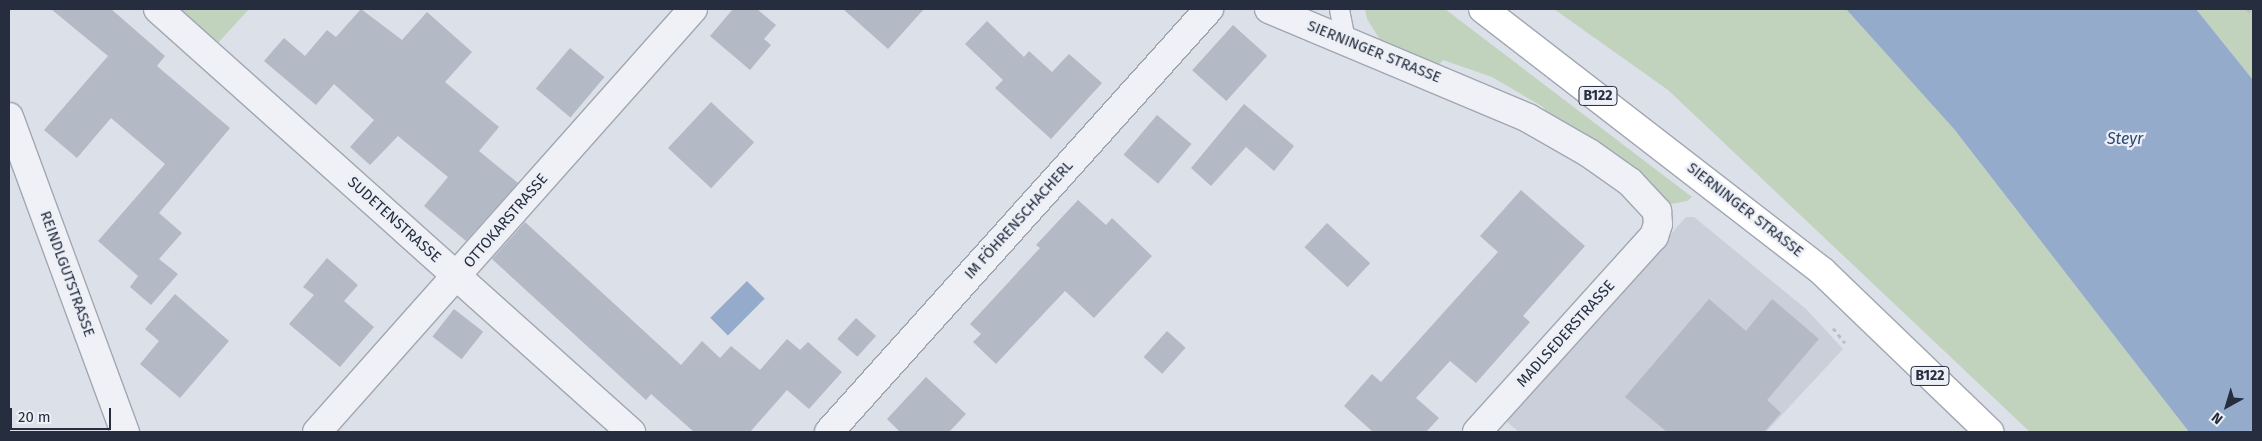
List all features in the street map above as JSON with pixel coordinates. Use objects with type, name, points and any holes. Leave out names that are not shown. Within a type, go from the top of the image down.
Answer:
[{"type":"main road","name":"SIERNINGER STRASSE","points":[[1483,9],[1823,272],[1988,432]]},
{"type":"street","name":"SUDETENSTRASSE","points":[[158,9],[631,432]]},
{"type":"street","name":"OTTOKARSTRASSE","points":[[317,432],[457,277],[693,9]]},
{"type":"street","name":"IM FÖHRENSCHACHERL","points":[[829,432],[1209,9]]},
{"type":"street","name":"SIERNINGER STRASSE","points":[[1269,9],[1480,96],[1528,118],[1589,153],[1646,197],[1657,211],[1658,224],[1654,236]]},
{"type":"street","name":"REINDLGUTSTRASSE","points":[[9,116],[125,432]]},
{"type":"street","name":"MADLSEDERSTRASSE","points":[[1477,432],[1654,236]]},
{"type":"lane","points":[[1339,9],[1345,41]]},
{"type":"path","points":[[2247,9],[2253,14]]},
{"type":"shaded area","points":[[1686,217],[1694,217],[1806,309],[1843,349],[1766,432],[1519,432],[1506,421]]},
{"type":"green space","points":[[175,9],[249,9],[217,44]]},
{"type":"green space","points":[[1365,9],[1445,9],[1692,197],[1687,201],[1671,204],[1638,175],[1553,123],[1543,107],[1492,77],[1443,60],[1436,68],[1381,41],[1367,19]]},
{"type":"green space","points":[[1554,9],[1846,9],[1954,129],[2189,432],[2030,432],[1668,90]]},
{"type":"green space","points":[[2196,9],[2253,9],[2253,80]]},
{"type":"water","name":"Steyr","points":[[1846,9],[2196,9],[2253,80],[2253,432],[2189,432],[1954,129]]},
{"type":"water","points":[[747,281],[765,299],[728,335],[710,318]]},
{"type":"building","points":[[51,9],[111,9],[165,56],[157,66],[230,128],[159,213],[182,233],[159,259],[178,274],[151,305],[130,287],[138,276],[98,241],[165,164],[111,118],[77,158],[44,130],[108,56]]},
{"type":"building","points":[[361,9],[402,40],[427,12],[472,52],[445,82],[499,127],[479,151],[518,183],[466,241],[424,206],[448,177],[398,136],[370,165],[350,147],[374,120],[334,84],[316,105],[264,61],[284,38],[305,56],[327,30],[336,37]]},
{"type":"building","points":[[733,9],[757,9],[776,25],[764,39],[771,45],[750,70],[710,36]]},
{"type":"building","points":[[843,9],[924,9],[888,49]]},
{"type":"building","points":[[987,21],[1024,57],[1029,51],[1052,72],[1069,54],[1102,83],[1051,139],[995,88],[1003,80],[965,44]]},
{"type":"building","points":[[1233,25],[1267,56],[1226,101],[1192,70]]},
{"type":"building","points":[[570,48],[604,77],[570,118],[536,89]]},
{"type":"building","points":[[711,102],[754,142],[711,188],[668,148]]},
{"type":"building","points":[[1244,104],[1294,146],[1274,171],[1246,147],[1211,186],[1191,168]]},
{"type":"building","points":[[1157,115],[1191,144],[1158,184],[1124,155]]},
{"type":"building","points":[[1521,190],[1585,246],[1523,316],[1530,322],[1476,383],[1450,361],[1416,398],[1439,418],[1426,432],[1373,432],[1344,406],[1372,374],[1381,382],[1498,252],[1480,236]]},
{"type":"building","points":[[1078,200],[1106,225],[1112,218],[1152,256],[1094,318],[1065,291],[996,364],[973,342],[981,334],[970,324],[1040,248],[1036,245]]},
{"type":"building","points":[[525,222],[681,365],[702,341],[720,358],[731,346],[760,370],[787,339],[800,350],[808,342],[842,372],[809,409],[787,390],[750,432],[694,432],[651,394],[646,400],[492,259]]},
{"type":"building","points":[[1327,223],[1370,263],[1348,287],[1304,247]]},
{"type":"building","points":[[327,258],[358,285],[344,301],[374,327],[340,367],[289,324],[314,295],[303,287]]},
{"type":"building","points":[[175,294],[229,341],[180,398],[140,364],[159,341],[145,329]]},
{"type":"building","points":[[1709,299],[1746,331],[1772,299],[1819,339],[1767,400],[1781,413],[1764,432],[1667,432],[1625,397]]},
{"type":"building","points":[[454,309],[483,332],[462,359],[432,337]]},
{"type":"building","points":[[856,318],[876,336],[857,357],[837,339]]},
{"type":"building","points":[[1167,331],[1186,348],[1162,374],[1144,357]]},
{"type":"building","points":[[926,377],[966,414],[949,432],[900,432],[887,419]]}]
